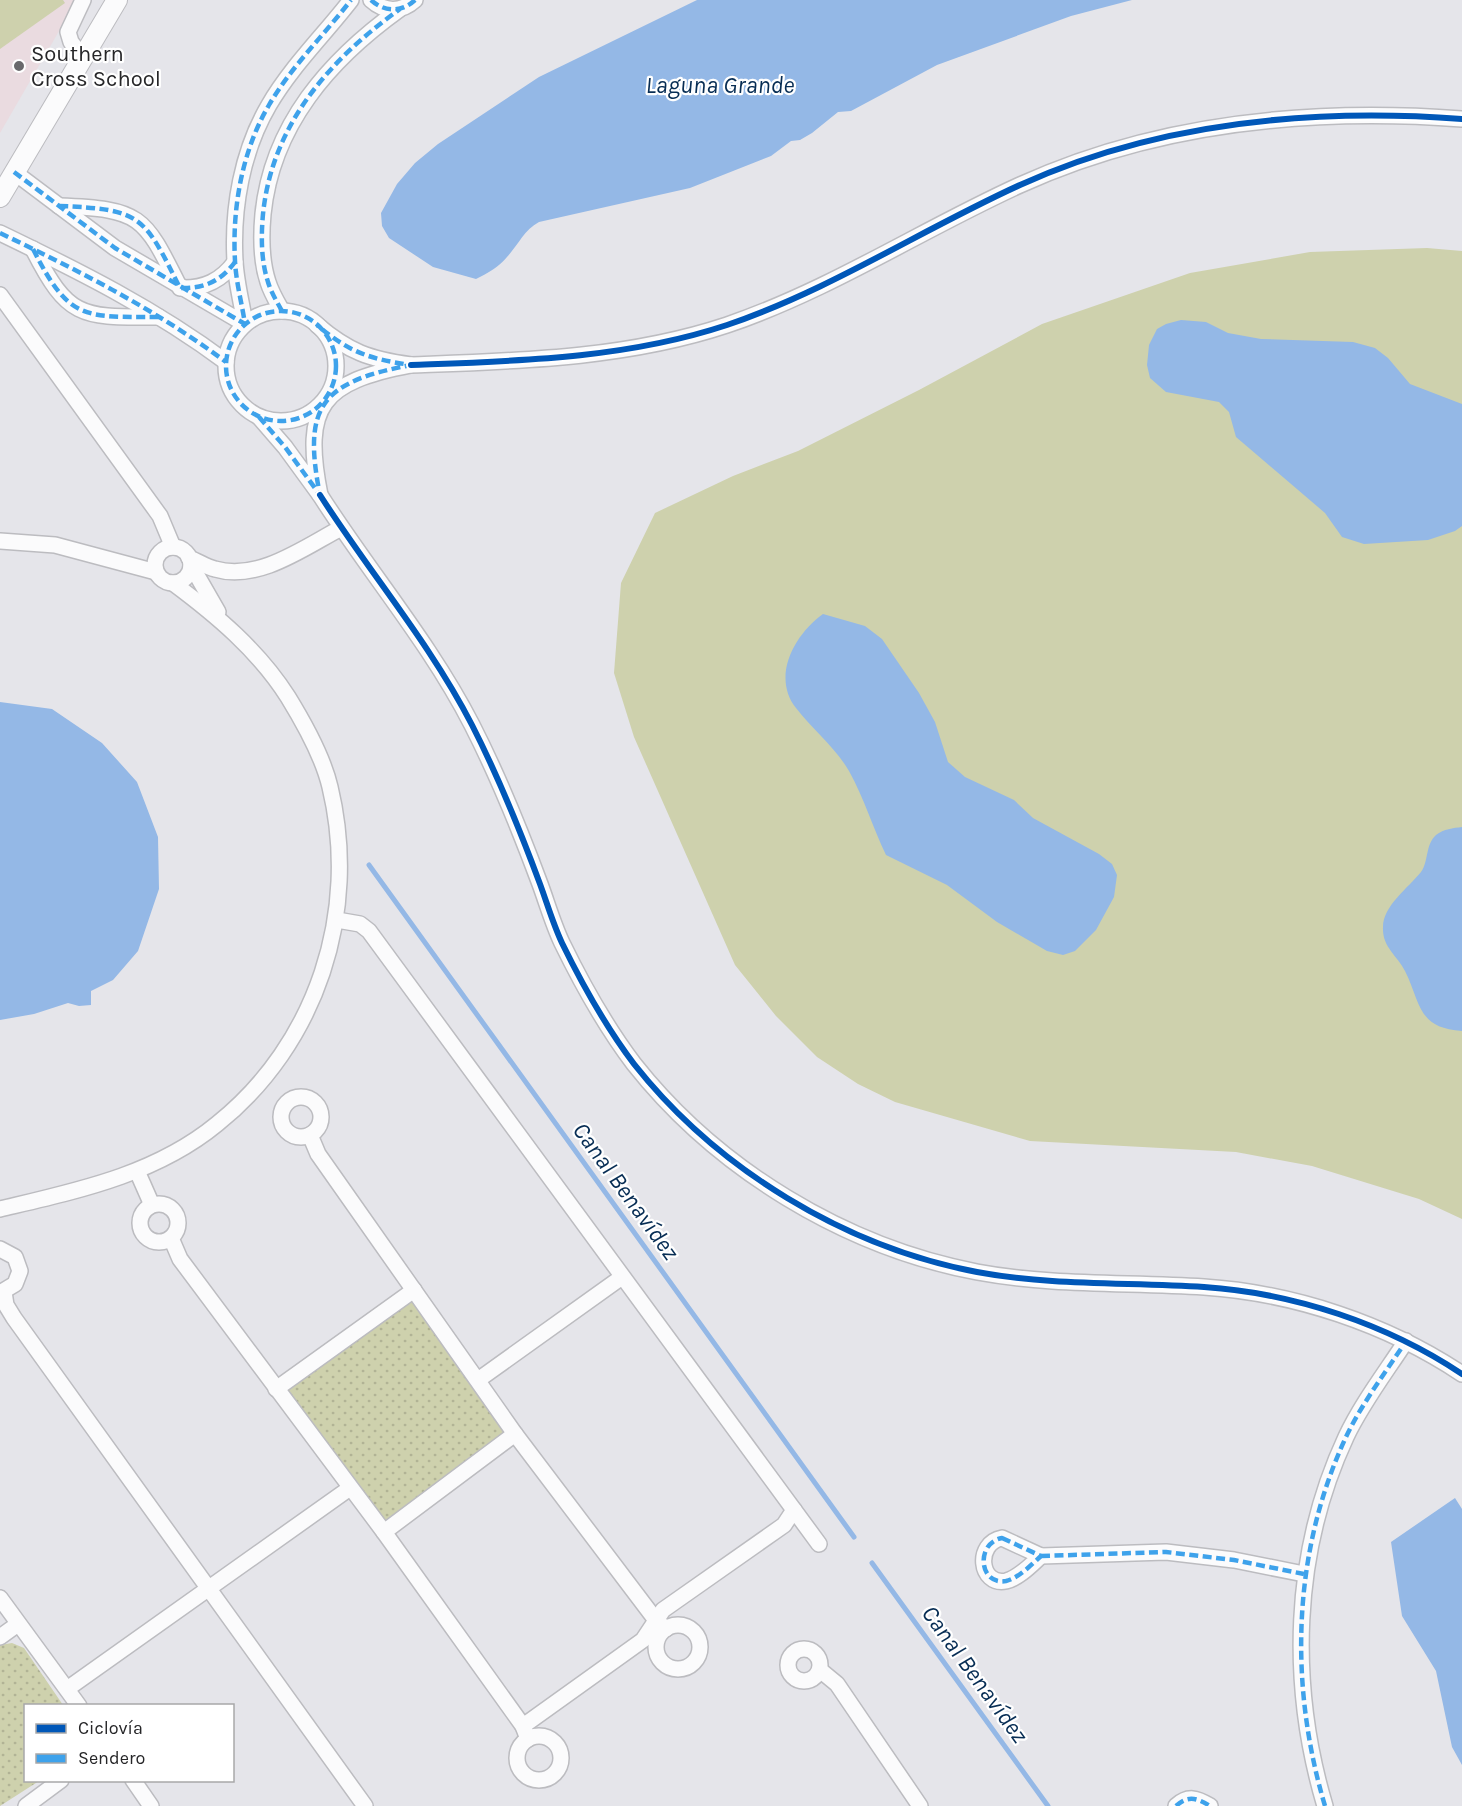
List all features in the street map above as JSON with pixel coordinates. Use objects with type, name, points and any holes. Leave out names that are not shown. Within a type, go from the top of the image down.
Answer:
[{"type":"street","points":[[83,0],[68,32],[71,42],[83,57]]},
{"type":"street","points":[[0,197],[117,0]]},
{"type":"street","points":[[245,324],[235,261],[236,211],[243,172],[253,138],[275,97],[351,0]]},
{"type":"street","points":[[371,0],[380,7],[400,9]]},
{"type":"street","points":[[282,311],[268,283],[263,262],[262,227],[266,189],[275,158],[290,124],[321,79],[359,41],[415,0]]},
{"type":"street","points":[[411,365],[358,380],[324,400],[311,413],[294,420],[276,422],[259,417],[244,408],[233,395],[227,379],[226,362],[229,347],[245,324],[262,315],[282,311],[294,313],[317,325],[339,344],[362,356],[411,365],[508,362],[652,345],[725,326],[840,278],[1023,183],[1126,147],[1185,132],[1300,116],[1362,114],[1462,119]]},
{"type":"street","points":[[14,172],[115,248],[245,324]]},
{"type":"street","points":[[59,206],[112,209],[133,218],[154,236],[180,288]]},
{"type":"street","points":[[0,233],[98,280],[161,317],[226,362]]},
{"type":"street","points":[[33,249],[51,285],[64,299],[83,311],[110,317],[161,317]]},
{"type":"street","points":[[180,288],[193,289],[217,280],[235,261]]},
{"type":"street","points":[[0,295],[160,516],[173,547]]},
{"type":"street","points":[[317,325],[328,338],[334,353],[336,370],[332,386],[316,420],[313,443],[314,467],[320,495]]},
{"type":"street","points":[[259,417],[285,447],[320,495],[436,664],[471,722],[507,798],[559,937],[616,1040],[654,1087],[708,1140],[756,1178],[796,1203],[849,1231],[897,1250],[972,1271],[1058,1283],[1210,1287],[1271,1297],[1339,1314],[1407,1341],[1462,1374]]},
{"type":"street","points":[[190,561],[216,570],[248,570],[285,558],[341,528]]},
{"type":"street","points":[[0,541],[55,545],[156,572],[163,580],[173,583],[226,624],[257,657],[288,697],[305,728],[330,785],[339,881],[337,920],[322,977],[306,1015],[272,1069],[249,1095],[217,1125],[186,1146],[137,1171],[85,1189],[0,1209]]},
{"type":"street","points":[[156,572],[158,555],[173,547],[183,550],[226,624]]},
{"type":"street","points":[[173,583],[188,575],[190,561]]},
{"type":"street","points":[[337,920],[360,924],[369,931],[819,1544]]},
{"type":"street","points":[[310,1135],[318,1154],[515,1434],[660,1624]]},
{"type":"street","points":[[137,1171],[152,1206]]},
{"type":"street","points":[[167,1205],[176,1215],[178,1227],[171,1238],[159,1242],[143,1234],[141,1216],[152,1206],[167,1205]]},
{"type":"street","points":[[171,1238],[180,1259],[384,1532],[525,1733],[643,1640],[660,1624],[663,1610],[784,1525],[794,1510]]},
{"type":"street","points":[[0,1249],[15,1257],[20,1271],[15,1284],[2,1292],[6,1305],[14,1318],[365,1806]]},
{"type":"street","points":[[478,1380],[622,1277]]},
{"type":"street","points":[[276,1389],[414,1290]]},
{"type":"street","points":[[1325,1806],[1312,1764],[1303,1706],[1300,1642],[1304,1574],[1315,1524],[1346,1437],[1407,1341]]},
{"type":"street","points":[[384,1532],[515,1434]]},
{"type":"street","points":[[68,1689],[350,1488]]},
{"type":"street","points":[[1041,1556],[1104,1552],[1175,1553],[1234,1560],[1304,1574]]},
{"type":"street","points":[[0,1598],[78,1704]]},
{"type":"street","points":[[0,1637],[18,1624]]},
{"type":"street","points":[[820,1670],[837,1684],[920,1806]]},
{"type":"street","points":[[26,1806],[58,1782]]},
{"type":"street","points":[[134,1782],[151,1806]]},
{"type":"street","points":[[902,1806],[909,1790]]},
{"type":"street","points":[[1176,1806],[1182,1801],[1194,1798],[1210,1806]]},
{"type":"shaded area","name":"Southern Cross School","points":[[0,0],[77,0],[0,133]]},
{"type":"green space","points":[[0,0],[63,0],[65,3],[0,49]]},
{"type":"green space","points":[[1427,248],[1462,251],[1462,1219],[1419,1199],[1312,1166],[1236,1152],[1030,1141],[895,1102],[858,1084],[817,1057],[776,1016],[735,965],[634,737],[614,673],[621,583],[655,513],[733,476],[798,451],[1042,324],[1190,273],[1310,252]]},
{"type":"green space","points":[[414,1290],[515,1434],[384,1532],[276,1389]]},
{"type":"green space","points":[[12,1643],[24,1648],[62,1704],[24,1704],[24,1782],[37,1782],[0,1806],[0,1645]]},
{"type":"water","name":"Laguna Grande","points":[[697,0],[1132,0],[1071,16],[937,65],[851,111],[838,112],[812,133],[800,140],[791,141],[771,156],[690,188],[539,222],[525,233],[500,264],[476,279],[433,267],[389,238],[382,226],[381,213],[397,184],[415,163],[438,144],[539,77]]},
{"type":"water","points":[[1181,320],[1206,322],[1228,333],[1261,339],[1353,342],[1375,348],[1388,358],[1410,384],[1462,404],[1462,526],[1455,531],[1428,540],[1364,544],[1342,537],[1325,513],[1236,437],[1229,412],[1219,402],[1166,392],[1150,378],[1147,365],[1149,345],[1157,329]]},
{"type":"water","points":[[823,614],[865,626],[882,639],[919,693],[935,722],[948,762],[965,777],[1014,800],[1033,818],[1099,854],[1112,864],[1117,875],[1114,897],[1096,930],[1075,951],[1063,955],[1047,951],[997,922],[947,885],[886,855],[849,771],[796,708],[789,696],[786,669],[790,656],[803,633]]},
{"type":"water","points":[[0,702],[52,709],[102,743],[137,782],[158,837],[159,889],[138,951],[113,980],[91,991],[91,1005],[79,1006],[68,1003],[34,1014],[0,1020]]},
{"type":"water","points":[[1462,827],[1462,1031],[1447,1029],[1428,1019],[1418,1003],[1402,965],[1387,945],[1383,927],[1387,912],[1421,872],[1436,835],[1442,831]]},
{"type":"water","points":[[1455,1498],[1462,1509],[1462,1765],[1452,1747],[1436,1671],[1402,1616],[1391,1542]]},
{"type":"waterway","name":"Canal Benavídez","points":[[369,865],[854,1537]]},
{"type":"waterway","name":"Canal Benavídez","points":[[872,1563],[1048,1806]]},
{"type":"marked path","points":[[14,172],[115,248],[245,324],[238,285],[234,241],[237,200],[252,141],[278,91],[297,64],[351,0]]},
{"type":"marked path","points":[[371,0],[387,9],[398,9],[415,0]]},
{"type":"marked path","points":[[282,311],[266,274],[262,240],[263,214],[278,152],[308,97],[328,73],[350,50],[400,9]]},
{"type":"marked path","points":[[59,206],[108,210],[124,214],[137,221],[158,245],[180,288],[197,287],[218,279],[235,262]]},
{"type":"marked path","points":[[0,233],[144,308],[226,362]]},
{"type":"marked path","points":[[33,249],[57,290],[68,302],[81,310],[112,316],[159,317]]},
{"type":"marked path","points":[[281,311],[302,315],[320,327],[332,345],[336,366],[332,387],[320,405],[302,417],[281,421],[260,417],[242,405],[230,387],[226,366],[230,345],[242,327],[260,315],[281,311]]},
{"type":"marked path","points":[[259,417],[285,447],[320,495],[314,439],[317,419],[325,403],[338,390],[357,380],[411,365],[360,353],[339,342],[317,325]]},
{"type":"marked path","points":[[1325,1806],[1313,1760],[1302,1667],[1302,1620],[1306,1573],[1315,1527],[1328,1481],[1346,1437],[1352,1424],[1406,1341]]},
{"type":"marked path","points":[[1002,1538],[1041,1556],[1020,1574],[1006,1581],[997,1581],[986,1571],[984,1555],[993,1541],[1002,1538]]},
{"type":"marked path","points":[[1041,1556],[1166,1552],[1234,1560],[1304,1574]]},
{"type":"marked path","points":[[1176,1806],[1189,1799],[1201,1801],[1210,1806]]},
{"type":"cycle path","points":[[411,365],[530,360],[610,352],[649,345],[727,325],[802,295],[1020,185],[1072,164],[1126,147],[1181,134],[1236,124],[1293,118],[1406,116],[1462,119]]},
{"type":"cycle path","points":[[320,495],[418,636],[472,725],[517,823],[559,936],[604,1020],[634,1064],[667,1102],[704,1137],[744,1169],[787,1198],[832,1223],[879,1244],[928,1260],[977,1272],[1033,1280],[1176,1285],[1238,1290],[1272,1296],[1339,1314],[1371,1326],[1403,1340],[1462,1374]]},
{"type":"place","name":"Southern Cross School","points":[[19,66]]}]
